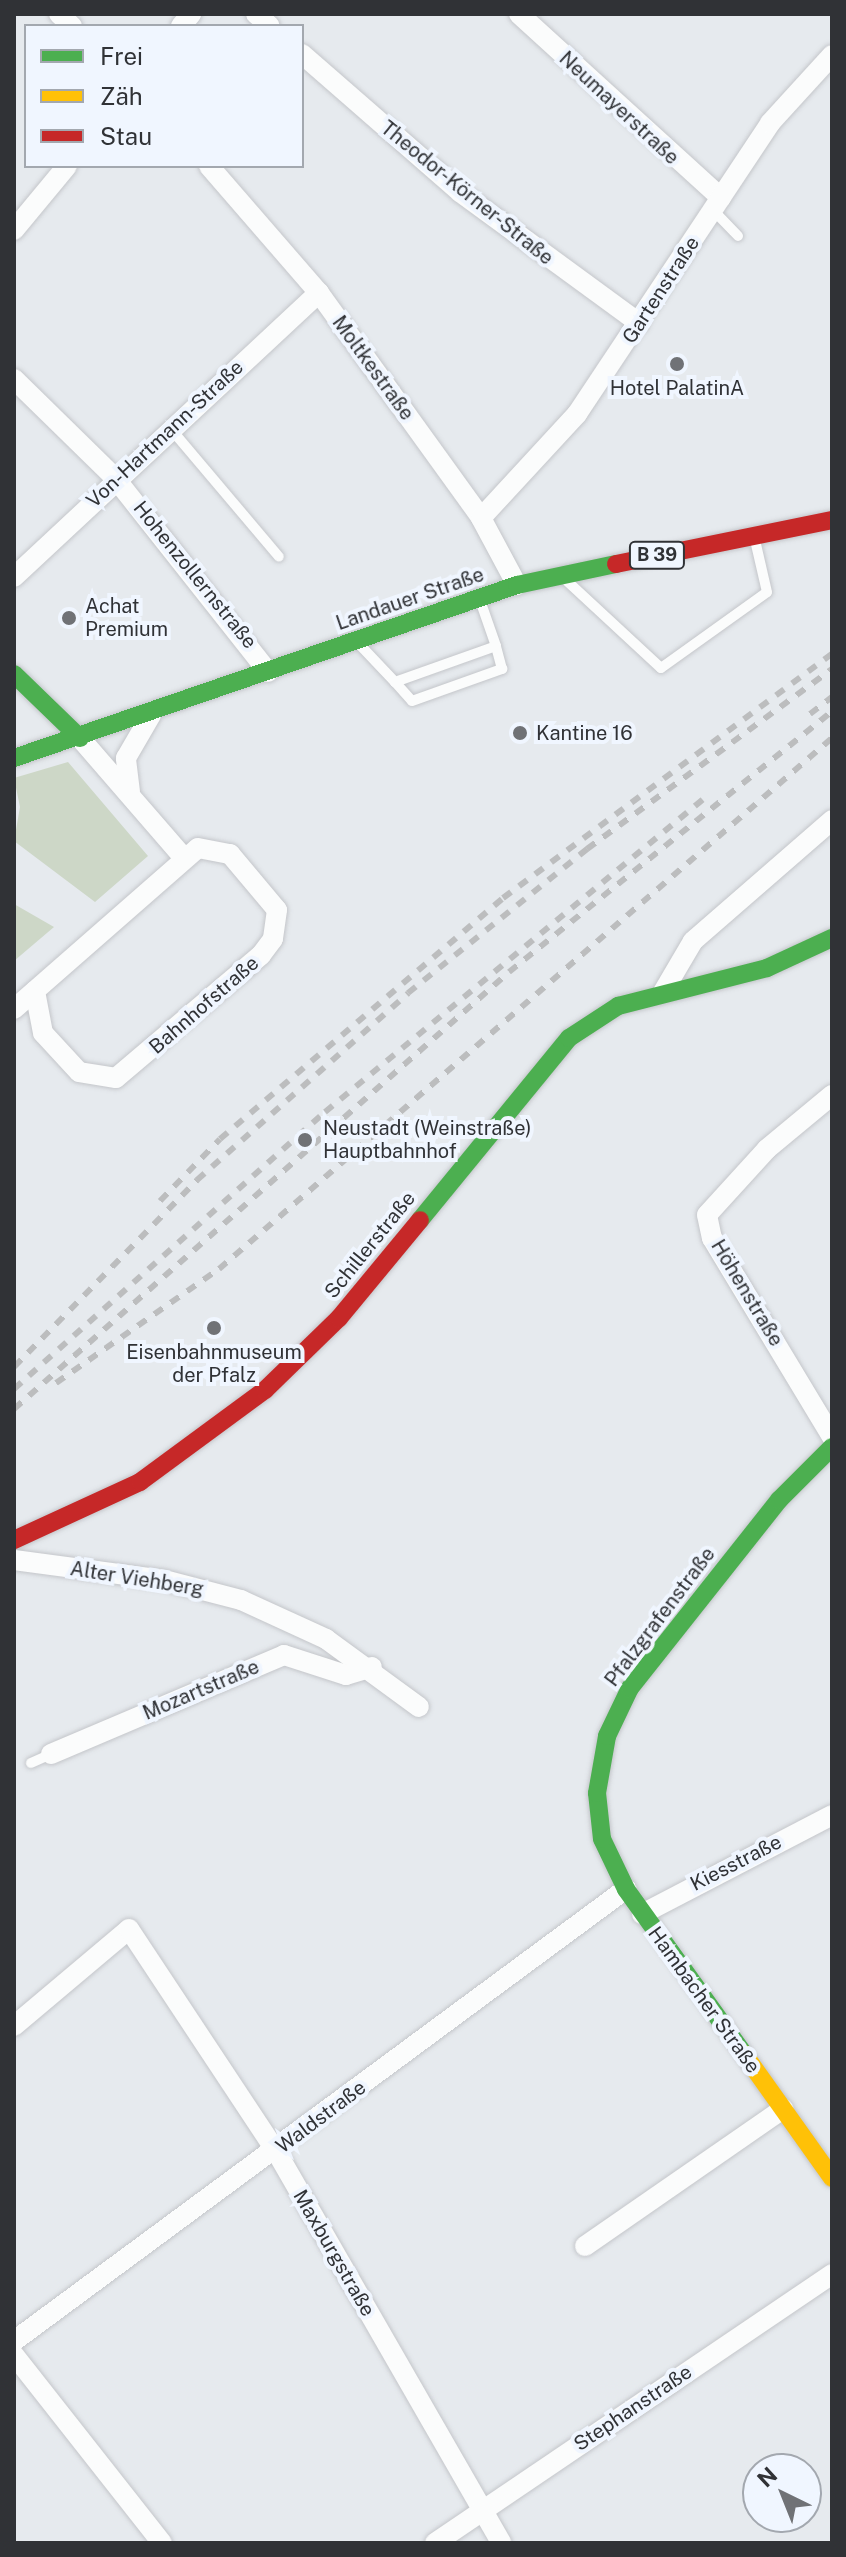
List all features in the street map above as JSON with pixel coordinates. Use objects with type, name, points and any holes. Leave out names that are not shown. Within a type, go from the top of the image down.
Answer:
[{"type":"street","name":"Neumayerstraße","points":[[519,14],[717,204]]},
{"type":"street","name":"Gartenstraße","points":[[481,518],[577,414],[793,92],[832,55]]},
{"type":"street","name":"Theodor-Körner-Straße","points":[[304,56],[460,192],[639,323]]},
{"type":"street","points":[[14,230],[65,168]]},
{"type":"street","name":"Moltkestraße","points":[[211,168],[319,293],[481,518],[517,585]]},
{"type":"street","name":"Von-Hartmann-Straße","points":[[14,577],[115,478],[319,293]]},
{"type":"street","name":"Hohenzollernstraße","points":[[14,379],[115,478],[268,672]]},
{"type":"street","name":"Landauer Straße","points":[[14,758],[151,715],[517,585],[832,520]]},
{"type":"street","points":[[14,674],[80,738],[183,857],[14,1009]]},
{"type":"street","points":[[131,796],[126,758],[151,715]]},
{"type":"street","points":[[663,992],[693,941],[832,820]]},
{"type":"street","name":"Bahnhofstraße","points":[[35,991],[43,1033],[79,1072],[98,1080],[124,1074],[268,948],[277,910],[251,879],[223,850],[198,848],[183,857]]},
{"type":"street","name":"Schillerstraße","points":[[14,1540],[140,1482],[265,1390],[339,1318],[569,1038],[618,1006],[663,992],[767,968],[832,938]]},
{"type":"street","name":"Höhenstraße","points":[[832,1095],[767,1149],[707,1215],[712,1238],[832,1437]]},
{"type":"street","name":"Pfalzgrafenstraße","points":[[626,1889],[599,1825],[599,1773],[614,1718],[674,1630],[832,1447]]},
{"type":"street","name":"Alter Viehberg","points":[[14,1560],[205,1588],[283,1617],[372,1667],[419,1707]]},
{"type":"street","name":"Mozartstraße","points":[[51,1754],[284,1655],[346,1675],[372,1667]]},
{"type":"street","name":"Kiesstraße","points":[[642,1914],[832,1815]]},
{"type":"street","name":"Hambacher Straße","points":[[626,1889],[832,2178]]},
{"type":"street","name":"Waldstraße","points":[[14,2341],[276,2151],[626,1889]]},
{"type":"street","name":"Maxburgstraße","points":[[14,2026],[129,1929],[276,2151],[501,2543]]},
{"type":"street","points":[[585,2246],[783,2109]]},
{"type":"street","name":"Stephanstraße","points":[[435,2543],[832,2274]]},
{"type":"street","points":[[14,2355],[162,2543]]},
{"type":"lane","points":[[717,204],[738,236]]},
{"type":"lane","points":[[170,427],[279,557]]},
{"type":"lane","points":[[560,574],[661,668],[767,592],[754,538]]},
{"type":"lane","points":[[357,641],[412,701],[502,669],[479,597]]},
{"type":"lane","points":[[395,682],[496,646]]},
{"type":"lane","name":"Mozartstraße","points":[[31,1763],[51,1754]]},
{"type":"green space","points":[[68,762],[148,856],[95,902],[14,841],[20,807],[14,778]]},
{"type":"green space","points":[[14,904],[54,927],[14,961]]},
{"type":"railway","points":[[160,1201],[220,1139],[503,898],[832,654]]},
{"type":"railway","points":[[14,1367],[197,1180],[408,993],[587,849],[832,669]]},
{"type":"railway","points":[[810,714],[832,697]]},
{"type":"railway","points":[[14,1409],[509,972],[832,711]]},
{"type":"railway","points":[[56,1383],[219,1269],[832,738]]},
{"type":"railway","points":[[14,1389],[325,1112],[707,796]]},
{"type":"traffic: fast","points":[[14,758],[517,585],[616,564]]},
{"type":"traffic: fast","points":[[14,674],[80,738]]},
{"type":"traffic: fast","points":[[420,1220],[569,1038],[618,1006],[767,968],[832,938]]},
{"type":"traffic: fast","points":[[744,2054],[626,1889],[602,1839],[597,1793],[607,1736],[630,1688],[779,1500],[832,1447]]},
{"type":"traffic: slow","points":[[744,2054],[832,2178]]},
{"type":"traffic: jam","points":[[616,564],[832,520]]},
{"type":"traffic: jam","points":[[14,1540],[140,1482],[265,1390],[339,1318],[420,1220]]},
{"type":"place","name":"Hotel PalatinA","points":[[677,364]]},
{"type":"place","name":"Achat Premium","points":[[69,618]]},
{"type":"place","name":"Kantine 16","points":[[520,733]]},
{"type":"place","name":"Neustadt (Weinstraße) Hauptbahnhof","points":[[305,1140]]},
{"type":"place","name":"Eisenbahnmuseum der Pfalz","points":[[214,1328]]}]
